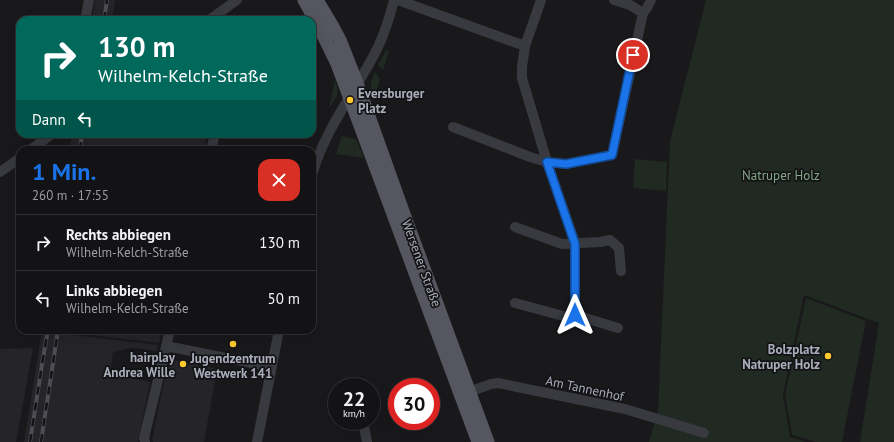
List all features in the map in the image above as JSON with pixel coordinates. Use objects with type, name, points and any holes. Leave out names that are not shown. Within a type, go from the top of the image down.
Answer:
[{"type":"main road","name":"Wersener Straße","points":[[304,0],[313,16]]},
{"type":"main road","name":"Wersener Straße","points":[[316,0],[340,40],[357,83],[404,214],[465,393],[478,442]]},
{"type":"main road","name":"Wersener Straße","points":[[316,22],[337,64],[465,393],[488,442]]},
{"type":"street","points":[[87,16],[89,0]]},
{"type":"street","points":[[215,16],[237,0]]},
{"type":"street","points":[[316,164],[323,145],[334,123],[371,60],[384,33],[394,0]]},
{"type":"street","points":[[398,0],[525,46]]},
{"type":"street","points":[[541,0],[525,46],[522,78],[547,162],[575,244],[575,315]]},
{"type":"street","points":[[614,0],[630,5],[643,13]]},
{"type":"street","points":[[453,127],[530,157],[547,162],[566,164],[612,155],[643,13],[648,8],[651,0]]},
{"type":"street","points":[[36,146],[47,138]]},
{"type":"street","points":[[0,172],[16,161]]},
{"type":"street","points":[[515,227],[562,244],[610,240],[619,248],[621,271]]},
{"type":"street","points":[[515,303],[567,317],[575,315],[618,328]]},
{"type":"street","points":[[144,442],[169,334]]},
{"type":"street","points":[[257,442],[278,334]]},
{"type":"street","points":[[166,346],[272,367]]},
{"type":"street","name":"Am Tannenhof","points":[[465,393],[498,383],[626,409],[704,433]]},
{"type":"street","points":[[365,430],[368,442]]},
{"type":"shaded area","points":[[95,0],[115,0],[113,16],[93,16]]},
{"type":"shaded area","points":[[72,138],[206,138],[205,146],[70,146]]},
{"type":"shaded area","points":[[41,334],[65,334],[158,345],[157,351],[132,348],[113,352],[110,374],[150,382],[138,442],[24,442]]},
{"type":"shaded area","points":[[83,334],[161,334],[159,343]]},
{"type":"shaded area","points":[[33,348],[16,442],[0,442],[0,349]]},
{"type":"shaded area","points":[[175,360],[217,369],[204,442],[153,442],[152,440],[167,367]]},
{"type":"green space","name":"Natruper Holz","points":[[706,0],[894,0],[894,442],[860,442],[879,323],[804,295],[783,395],[790,437],[807,442],[649,442],[658,410],[670,141]]},
{"type":"green space","points":[[386,50],[389,51],[383,70],[378,65]]},
{"type":"green space","points":[[375,72],[380,79],[373,102],[371,87]]},
{"type":"green space","points":[[335,80],[338,92],[329,109]]},
{"type":"green space","points":[[342,136],[356,139],[364,158],[336,154]]},
{"type":"green space","points":[[635,159],[667,162],[666,191],[633,188]]},
{"type":"green space","points":[[806,298],[866,321],[842,442],[817,442],[792,435],[785,395]]},
{"type":"railway","points":[[105,16],[107,0]]},
{"type":"railway","points":[[80,146],[82,138]]},
{"type":"railway","points":[[30,442],[47,334]]},
{"type":"railway","points":[[41,442],[57,334]]},
{"type":"place","name":"Eversburger Platz","points":[[350,100]]},
{"type":"place","name":"Jugendzentrum Westwerk 141","points":[[233,344]]},
{"type":"place","name":"Bolzplatz Natruper Holz","points":[[828,356]]},
{"type":"place","name":"hairplay Andrea Wille","points":[[183,364]]},
{"type":"route","points":[[575,315],[575,244],[547,162],[566,164],[612,155],[633,55]]}]
